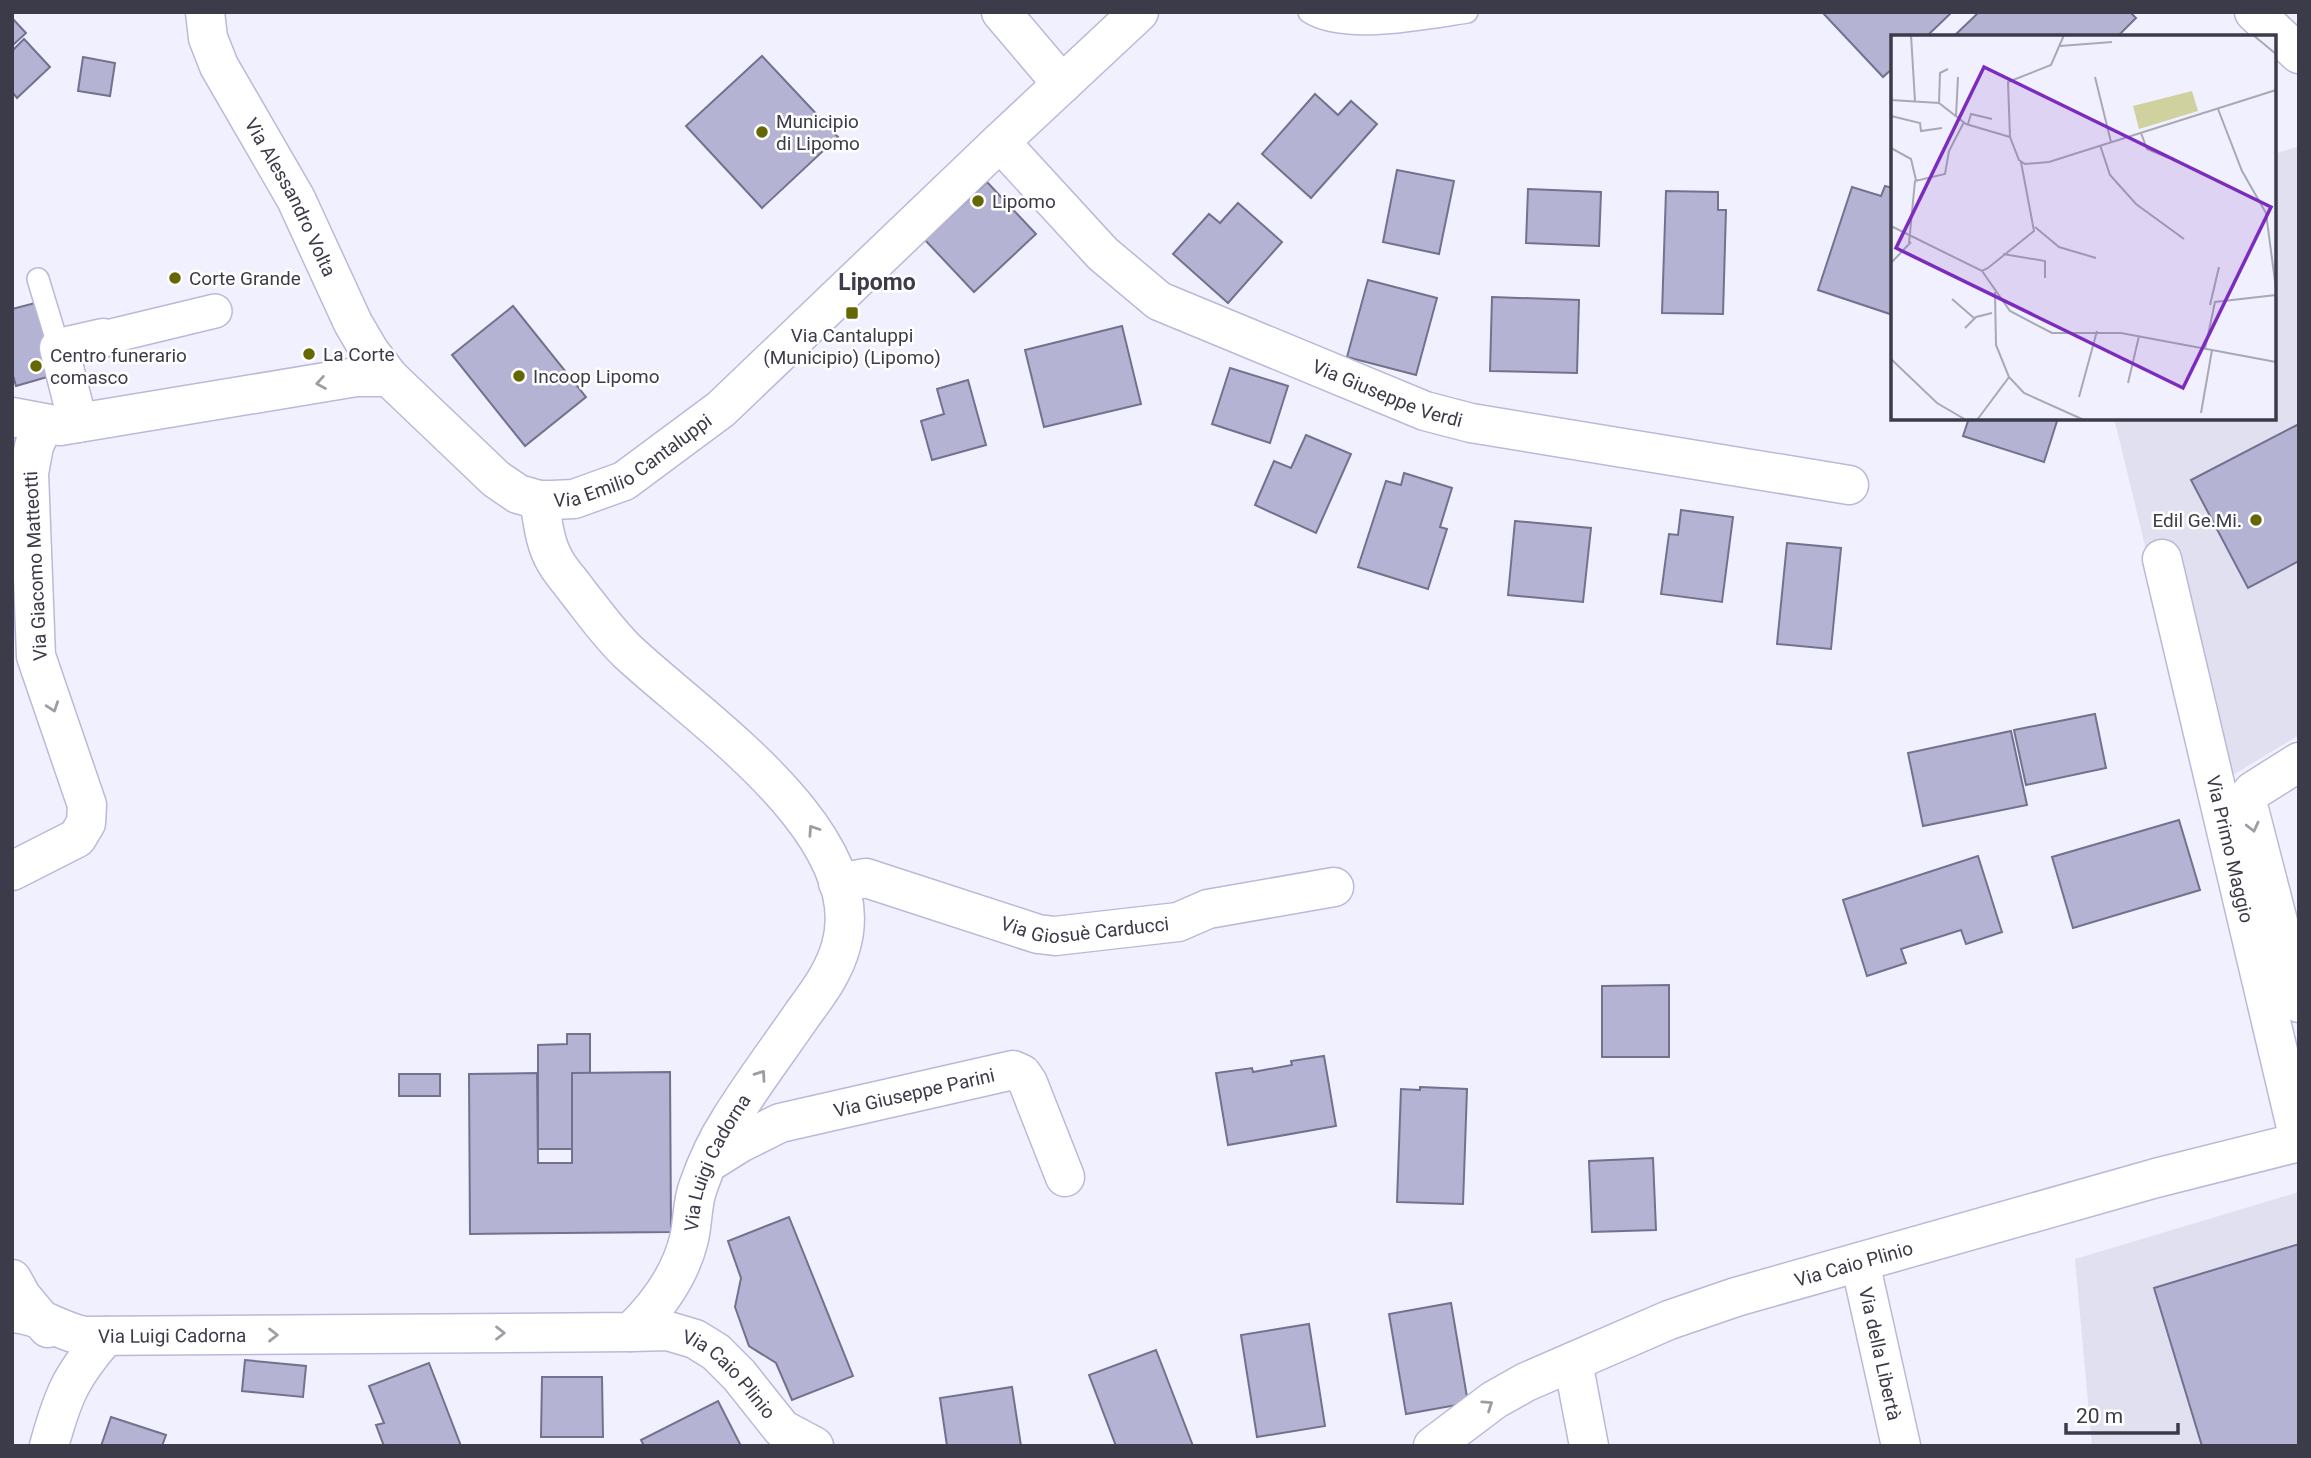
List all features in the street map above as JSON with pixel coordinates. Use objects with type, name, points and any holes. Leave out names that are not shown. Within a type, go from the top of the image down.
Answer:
[{"type":"street","name":"Via Alessandro Volta","points":[[205,12],[208,38],[219,66],[296,199],[353,323],[389,377]]},
{"type":"street","points":[[1001,12],[1062,84]]},
{"type":"street","name":"Via Emilio Cantaluppi","points":[[389,377],[496,479],[518,494],[539,500],[574,499],[624,481],[721,409],[1139,12]]},
{"type":"street","points":[[2255,12],[2299,54]]},
{"type":"street","name":"Via Giuseppe Verdi","points":[[1000,142],[1103,254],[1159,300],[1425,411],[1446,419],[1849,485]]},
{"type":"street","points":[[215,311],[60,348],[45,421],[356,377],[389,377]]},
{"type":"street","name":"Via Giacomo Matteotti","points":[[12,871],[77,838],[86,823],[87,805],[36,656],[29,473],[34,446],[45,421]]},
{"type":"street","name":"Via Luigi Cadorna","points":[[28,1318],[84,1336],[631,1332],[662,1298],[675,1276],[689,1238],[697,1189],[708,1163],[729,1120],[828,978],[841,946],[846,912],[833,865],[814,829],[739,748],[626,650],[556,563],[545,540],[539,500]]},
{"type":"street","name":"Via Primo Maggio","points":[[2162,559],[2299,1141]]},
{"type":"street","points":[[2299,762],[2253,791],[2248,797],[2299,1003]]},
{"type":"street","name":"Via Giosuè Carducci","points":[[838,883],[866,878],[1038,934],[1055,936],[1178,922],[1208,909],[1334,887]]},
{"type":"street","name":"Via Giuseppe Parini","points":[[708,1163],[780,1123],[1013,1070],[1022,1074],[1028,1083],[1065,1177]]},
{"type":"street","name":"Via Caio Plinio","points":[[1433,1446],[1494,1400],[1526,1382],[1669,1320],[1736,1297],[2156,1178],[2299,1141]]},
{"type":"street","name":"Via della Libertà","points":[[1860,1262],[1901,1446]]},
{"type":"street","points":[[12,1279],[22,1297],[28,1318],[60,1347],[69,1384]]},
{"type":"street","name":"Via Caio Plinio","points":[[631,1332],[668,1331],[695,1339],[716,1352],[794,1440]]},
{"type":"street","points":[[49,1446],[69,1384],[82,1363],[106,1336]]},
{"type":"street","points":[[1573,1362],[1589,1446]]},
{"type":"lane","points":[[1309,12],[1316,17],[1369,23],[1467,12]]},
{"type":"lane","points":[[38,279],[60,348]]},
{"type":"shaded area","points":[[2299,146],[2299,735],[2205,792],[2114,420],[2276,420],[2276,153]]},
{"type":"shaded area","points":[[2299,1192],[2299,1446],[2092,1446],[2075,1259]]},
{"type":"building","points":[[1822,12],[1952,12],[1928,35],[1891,35],[1891,70],[1883,77]]},
{"type":"building","points":[[1979,12],[2130,12],[2136,18],[2119,35],[1955,35]]},
{"type":"building","points":[[12,18],[26,33],[12,46]]},
{"type":"building","points":[[24,39],[50,67],[17,98],[12,92],[12,51]]},
{"type":"building","name":"Municipio di Lipomo","points":[[762,56],[838,137],[762,208],[686,126]]},
{"type":"building","points":[[83,57],[115,63],[110,96],[78,91]]},
{"type":"building","points":[[1315,94],[1338,115],[1351,101],[1377,124],[1311,198],[1262,154]]},
{"type":"building","points":[[1397,170],[1454,181],[1439,254],[1383,242]]},
{"type":"building","points":[[987,182],[1036,234],[974,292],[925,240]]},
{"type":"building","points":[[1885,186],[1891,188],[1891,314],[1818,290],[1852,187],[1881,196]]},
{"type":"building","points":[[1528,189],[1601,192],[1599,246],[1526,243]]},
{"type":"building","points":[[1666,191],[1718,192],[1718,210],[1726,210],[1723,314],[1662,313]]},
{"type":"building","points":[[1238,203],[1282,242],[1228,303],[1173,254],[1209,214],[1220,223]]},
{"type":"building","points":[[1368,280],[1437,298],[1416,375],[1347,357]]},
{"type":"building","points":[[1492,297],[1579,300],[1577,373],[1490,371]]},
{"type":"building","points":[[43,301],[61,373],[16,386],[12,372],[12,309]]},
{"type":"building","name":"Incoop Lipomo","points":[[513,306],[586,397],[525,446],[452,355]]},
{"type":"building","points":[[1122,326],[1141,404],[1044,427],[1025,350]]},
{"type":"building","points":[[1230,368],[1288,386],[1270,443],[1212,424]]},
{"type":"building","points":[[968,380],[986,445],[932,460],[921,421],[944,414],[937,389]]},
{"type":"building","points":[[1968,420],[2057,420],[2044,462],[1963,436]]},
{"type":"building","name":"Edil Ge.Mi.","points":[[2299,424],[2299,561],[2248,588],[2191,480]]},
{"type":"building","points":[[1306,435],[1351,454],[1316,533],[1255,505],[1274,461],[1291,468]]},
{"type":"building","points":[[1404,473],[1452,488],[1440,527],[1447,529],[1428,589],[1358,567],[1386,481],[1401,485]]},
{"type":"building","points":[[1681,510],[1733,517],[1722,602],[1661,594],[1669,534],[1678,535]]},
{"type":"building","points":[[1515,521],[1591,528],[1583,602],[1508,595]]},
{"type":"building","points":[[1787,543],[1841,548],[1831,649],[1777,644]]},
{"type":"building","points":[[2095,714],[2106,768],[2026,785],[2014,730]]},
{"type":"building","points":[[2011,731],[2027,805],[1923,826],[1908,753]]},
{"type":"building","points":[[2179,820],[2200,890],[2073,928],[2052,857]]},
{"type":"building","points":[[1978,856],[2002,932],[1966,944],[1961,930],[1901,949],[1906,963],[1867,976],[1843,900]]},
{"type":"building","points":[[1669,985],[1669,1057],[1602,1057],[1602,986]]},
{"type":"building","points":[[567,1034],[590,1034],[590,1073],[572,1073],[572,1149],[538,1149],[538,1045],[567,1044]]},
{"type":"building","points":[[1324,1056],[1336,1126],[1228,1145],[1216,1073],[1252,1068],[1253,1072],[1292,1065],[1291,1061]]},
{"type":"building","points":[[670,1072],[671,1232],[470,1234],[469,1074],[537,1073],[538,1163],[572,1163],[572,1073]]},
{"type":"building","points":[[399,1074],[440,1074],[440,1096],[399,1096]]},
{"type":"building","points":[[1420,1087],[1467,1089],[1463,1204],[1397,1202],[1401,1089],[1420,1090]]},
{"type":"building","points":[[1653,1158],[1656,1230],[1592,1232],[1589,1161]]},
{"type":"building","points":[[789,1217],[853,1376],[792,1400],[776,1363],[749,1346],[735,1307],[741,1278],[728,1241]]},
{"type":"building","points":[[2299,1244],[2299,1446],[2202,1446],[2154,1288]]},
{"type":"building","points":[[1451,1303],[1468,1403],[1406,1414],[1389,1314]]},
{"type":"building","points":[[1309,1324],[1325,1426],[1257,1437],[1241,1335]]},
{"type":"building","points":[[1156,1350],[1193,1446],[1116,1446],[1089,1375]]},
{"type":"building","points":[[245,1360],[306,1366],[303,1397],[242,1391]]},
{"type":"building","points":[[429,1363],[461,1446],[384,1446],[376,1425],[384,1423],[369,1386]]},
{"type":"building","points":[[542,1377],[602,1377],[603,1437],[541,1437]]},
{"type":"building","points":[[1012,1387],[1021,1446],[947,1446],[940,1398]]},
{"type":"building","points":[[718,1401],[741,1446],[644,1446],[641,1440]]},
{"type":"building","points":[[111,1417],[166,1435],[162,1446],[101,1446]]},
{"type":"place","name":"Municipio di Lipomo","points":[[762,132]]},
{"type":"place","name":"Lipomo","points":[[978,201]]},
{"type":"place","name":"Corte Grande","points":[[175,278]]},
{"type":"place","name":"Via Cantaluppi (Municipio) (Lipomo)","points":[[852,313]]},
{"type":"place","name":"La Corte","points":[[309,354]]},
{"type":"place","name":"Centro funerario comasco","points":[[36,366]]},
{"type":"place","name":"Incoop Lipomo","points":[[519,376]]},
{"type":"place","name":"Edil Ge.Mi.","points":[[2256,520]]},
{"type":"district","name":"Lipomo","points":[[877,282]]}]
